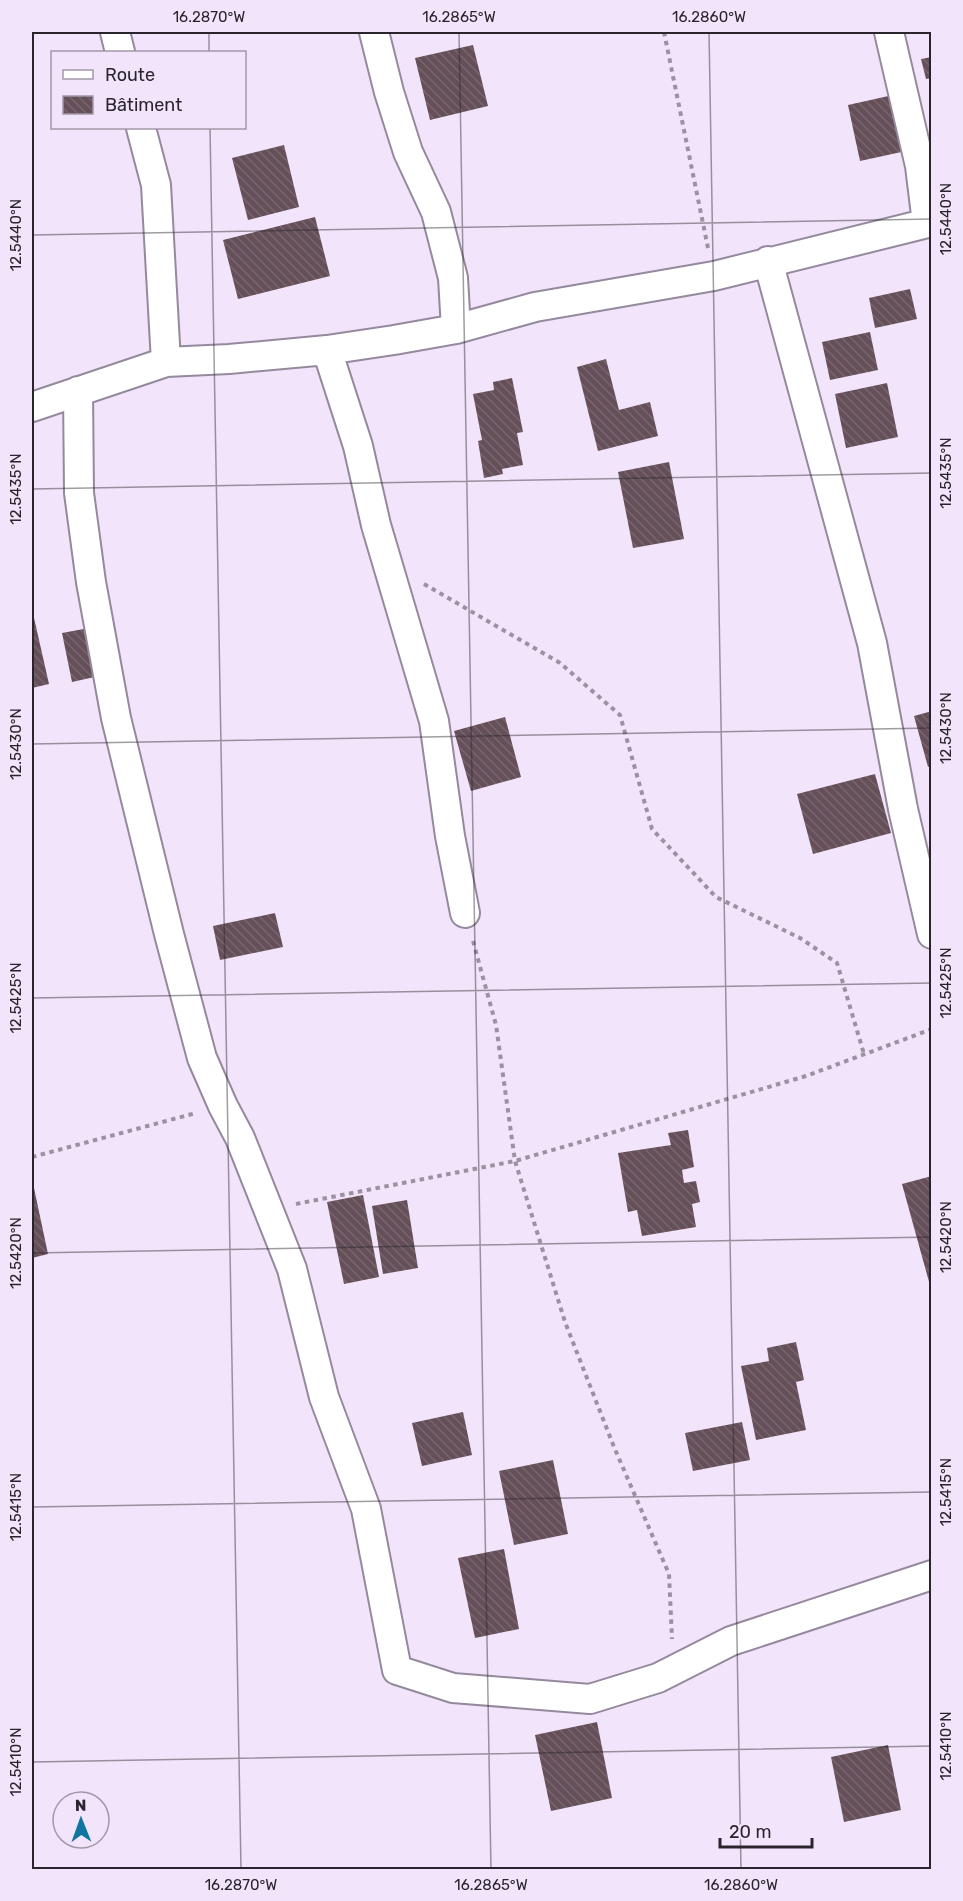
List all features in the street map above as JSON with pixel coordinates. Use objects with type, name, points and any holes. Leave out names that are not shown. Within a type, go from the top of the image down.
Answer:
[{"type":"street","points":[[115,32],[120,51]]},
{"type":"street","points":[[374,32],[389,92],[408,152],[436,212],[453,278],[456,329]]},
{"type":"street","points":[[32,408],[166,362],[327,350],[456,329],[535,307],[714,276],[930,221],[920,166],[889,32]]},
{"type":"street","points":[[141,129],[156,184],[166,362]]},
{"type":"street","points":[[768,261],[872,643],[903,809],[932,934]]},
{"type":"street","points":[[327,350],[358,446],[376,525],[434,721],[450,836],[465,913]]},
{"type":"street","points":[[78,391],[79,493],[91,582],[116,718],[169,934],[202,1058],[240,1138],[292,1269],[324,1397],[366,1509],[397,1670],[453,1688],[590,1699],[658,1678],[731,1641],[932,1575]]},
{"type":"path","points":[[664,32],[714,276]]},
{"type":"path","points":[[387,563],[560,663],[620,715],[652,829],[716,897],[800,939],[837,963],[864,1054]]},
{"type":"path","points":[[465,913],[496,1025],[515,1161],[565,1322],[614,1447],[669,1574],[674,1669]]},
{"type":"path","points":[[269,1209],[515,1161],[806,1076],[932,1029]]},
{"type":"path","points":[[32,1157],[223,1106]]},
{"type":"building","points":[[473,45],[488,106],[430,120],[415,58]]},
{"type":"building","points":[[932,57],[932,78],[926,79],[921,59]]},
{"type":"building","points":[[893,95],[906,151],[860,161],[848,105]]},
{"type":"building","points":[[284,145],[299,207],[248,220],[232,158]]},
{"type":"building","points":[[315,217],[330,276],[238,299],[223,240]]},
{"type":"building","points":[[910,289],[917,319],[875,328],[869,298]]},
{"type":"building","points":[[870,332],[878,370],[830,380],[822,342]]},
{"type":"building","points":[[606,359],[619,410],[650,402],[658,436],[598,451],[577,367]]},
{"type":"building","points":[[512,378],[523,432],[517,433],[523,465],[502,469],[503,474],[484,478],[478,441],[482,440],[473,394],[494,390],[493,382]]},
{"type":"building","points":[[887,383],[898,437],[846,448],[835,394]]},
{"type":"building","points":[[669,462],[684,539],[633,548],[618,472]]},
{"type":"building","points":[[32,609],[49,684],[32,688]]},
{"type":"building","points":[[89,628],[99,676],[72,682],[62,633]]},
{"type":"building","points":[[932,711],[932,766],[928,767],[914,716]]},
{"type":"building","points":[[505,717],[521,777],[471,791],[454,731]]},
{"type":"building","points":[[875,774],[891,833],[813,854],[797,794]]},
{"type":"building","points":[[275,913],[283,947],[220,960],[213,926]]},
{"type":"building","points":[[688,1130],[694,1167],[682,1170],[684,1183],[696,1181],[700,1202],[692,1204],[696,1227],[642,1236],[637,1210],[628,1212],[618,1153],[671,1145],[668,1133]]},
{"type":"building","points":[[932,1176],[932,1289],[931,1289],[902,1184]]},
{"type":"building","points":[[34,1188],[48,1254],[32,1258],[32,1189]]},
{"type":"building","points":[[363,1195],[379,1277],[344,1284],[327,1202]]},
{"type":"building","points":[[407,1200],[418,1268],[383,1274],[372,1206]]},
{"type":"building","points":[[796,1342],[804,1380],[796,1382],[806,1430],[756,1440],[741,1366],[769,1361],[767,1348]]},
{"type":"building","points":[[463,1412],[472,1455],[422,1466],[412,1423]]},
{"type":"building","points":[[742,1422],[750,1460],[693,1471],[685,1433]]},
{"type":"building","points":[[553,1460],[568,1534],[514,1545],[499,1471]]},
{"type":"building","points":[[504,1549],[519,1629],[475,1638],[458,1558]]},
{"type":"building","points":[[597,1722],[612,1798],[551,1811],[535,1735]]},
{"type":"building","points":[[888,1745],[901,1810],[844,1822],[831,1757]]}]
